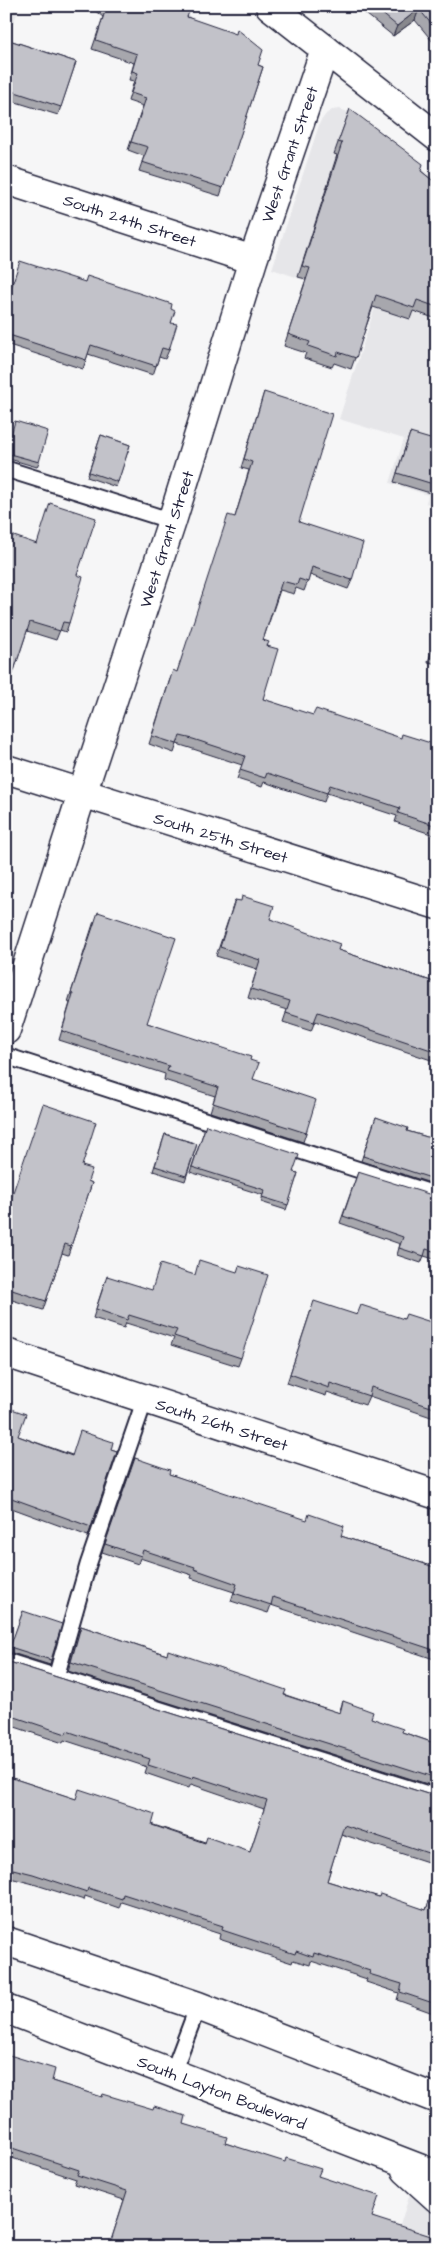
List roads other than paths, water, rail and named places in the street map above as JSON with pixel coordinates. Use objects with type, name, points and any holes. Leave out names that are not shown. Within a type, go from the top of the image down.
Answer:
[{"type":"street","points":[[270,6],[437,137]]},
{"type":"street","name":"West Grant Street","points":[[6,1030],[172,521],[254,260],[325,50]]},
{"type":"street","name":"South 24th Street","points":[[6,180],[254,260]]},
{"type":"street","name":"South 25th Street","points":[[6,769],[437,905]]},
{"type":"street","name":"South 26th Street","points":[[6,1353],[437,1495]]},
{"type":"street","points":[[6,1941],[198,2006],[437,2099]]},
{"type":"street","name":"South Layton Boulevard","points":[[6,2009],[173,2072],[437,2176]]},
{"type":"street","points":[[392,2158],[437,2198]]},
{"type":"lane","points":[[6,469],[172,521]]},
{"type":"lane","points":[[6,1056],[437,1196]]},
{"type":"lane","points":[[56,1677],[91,1556],[144,1399]]},
{"type":"lane","points":[[6,1661],[437,1797]]},
{"type":"lane","points":[[173,2072],[198,2006]]}]
